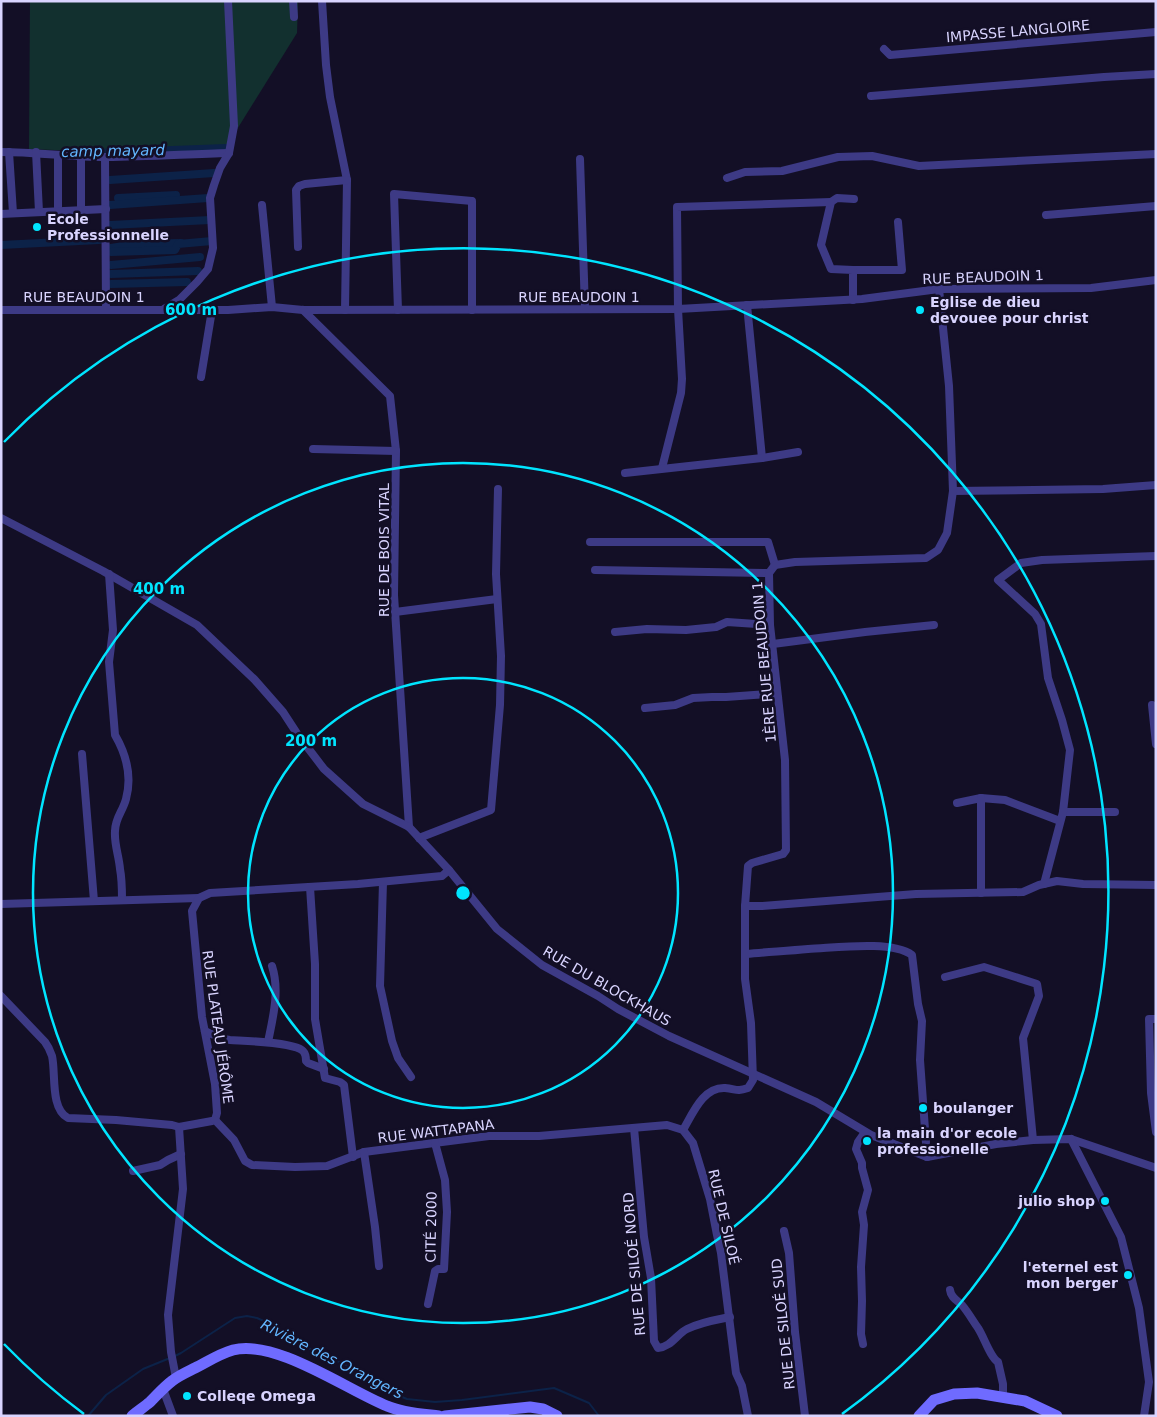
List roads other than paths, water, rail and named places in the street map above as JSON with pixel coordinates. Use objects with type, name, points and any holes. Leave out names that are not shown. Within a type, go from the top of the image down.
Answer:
[{"type":"street","points":[[162,310],[179,300],[208,269],[214,248],[210,198],[220,168],[229,153],[234,126],[228,1]]},
{"type":"street","points":[[293,1],[294,17]]},
{"type":"street","points":[[322,1],[330,97],[347,180],[345,310]]},
{"type":"street","name":"IMPASSE LANGLOIRE","points":[[884,49],[890,55],[1156,32]]},
{"type":"street","points":[[870,96],[1104,76],[1156,74]]},
{"type":"street","points":[[13,213],[5,152],[36,152],[105,157],[229,153]]},
{"type":"street","points":[[36,152],[39,212]]},
{"type":"street","points":[[727,178],[745,172],[782,171],[838,157],[872,156],[919,166],[1156,154]]},
{"type":"street","points":[[58,155],[58,211]]},
{"type":"street","points":[[81,156],[82,210]]},
{"type":"street","points":[[105,157],[106,309]]},
{"type":"street","points":[[580,159],[585,309]]},
{"type":"street","points":[[298,247],[296,190],[304,184],[347,180]]},
{"type":"street","points":[[398,310],[394,194],[472,201],[472,310]]},
{"type":"street","points":[[662,468],[682,379],[678,309],[677,207],[831,202],[837,198],[854,199]]},
{"type":"street","points":[[831,202],[821,245],[831,269],[902,270],[898,222]]},
{"type":"street","points":[[262,205],[272,307]]},
{"type":"street","points":[[1046,215],[1156,206]]},
{"type":"street","points":[[1,214],[106,209]]},
{"type":"street","points":[[853,270],[853,300]]},
{"type":"street","name":"RUE BEAUDOIN 1","points":[[1,310],[212,310],[272,307],[303,310],[678,309],[853,300],[939,289],[1091,288],[1156,280]]},
{"type":"street","name":"1ÈRE RUE BEAUDOIN 1","points":[[752,1073],[751,1023],[746,979],[745,906],[748,866],[752,863],[783,854],[786,850],[785,760],[770,625],[769,573],[775,565],[795,562],[926,558],[938,550],[947,532],[953,491],[949,386],[939,289]]},
{"type":"street","points":[[747,305],[762,458]]},
{"type":"street","points":[[200,377],[212,310]]},
{"type":"street","name":"RUE DE BOIS VITAL","points":[[303,310],[390,396],[396,451],[394,595],[409,827]]},
{"type":"street","points":[[312,449],[396,451]]},
{"type":"street","points":[[625,473],[762,458],[798,452]]},
{"type":"street","points":[[953,491],[1103,489],[1156,485]]},
{"type":"street","points":[[419,838],[491,810],[500,705],[501,656],[496,574],[498,489]]},
{"type":"street","name":"RUE DU BLOCKHAUS","points":[[1,518],[109,574],[197,624],[254,678],[324,769],[363,804],[409,827],[449,870],[497,929],[542,965],[669,1036],[816,1102],[871,1135],[927,1157]]},
{"type":"street","points":[[590,542],[768,542],[775,565]]},
{"type":"street","points":[[1044,884],[1063,812],[1070,750],[1048,678],[1040,624],[1035,614],[998,580],[1021,563],[1042,560],[1156,556]]},
{"type":"street","points":[[595,570],[769,573]]},
{"type":"street","points":[[109,574],[113,630],[110,662],[115,735],[126,759],[128,784],[126,798],[121,812],[115,821],[114,833],[120,870],[122,900]]},
{"type":"street","points":[[395,612],[498,599]]},
{"type":"street","points":[[615,632],[647,629],[686,630],[716,627],[727,622],[770,625]]},
{"type":"street","points":[[772,644],[934,625]]},
{"type":"street","points":[[645,708],[712,696],[726,697],[766,694],[778,698]]},
{"type":"street","points":[[1152,705],[1156,744]]},
{"type":"street","points":[[82,754],[94,901]]},
{"type":"street","points":[[957,803],[981,798],[1005,800],[1060,821]]},
{"type":"street","points":[[981,798],[981,893]]},
{"type":"street","points":[[1063,812],[1115,812]]},
{"type":"street","points":[[1,904],[199,898],[210,893],[383,882],[442,876],[449,870]]},
{"type":"street","points":[[745,906],[916,894],[1023,892],[1057,881],[1083,884],[1156,885]]},
{"type":"street","points":[[383,882],[380,986],[395,1050],[410,1077]]},
{"type":"street","points":[[310,887],[315,964],[315,1019],[326,1078],[344,1085],[353,1157]]},
{"type":"street","name":"RUE PLATEAU JÉRÔME","points":[[1,996],[45,1042],[49,1049],[52,1057],[58,1109],[64,1116],[68,1118],[116,1120],[179,1127],[215,1120],[217,1113],[216,1084],[202,1017],[192,911],[199,898]]},
{"type":"street","points":[[746,954],[859,946],[904,950],[912,955],[922,1021],[920,1060],[927,1157],[996,1144],[1033,1140],[1071,1139],[1156,1168]]},
{"type":"street","points":[[268,1042],[277,992],[272,966]]},
{"type":"street","points":[[945,978],[984,967],[1037,984],[1039,996],[1023,1038],[1033,1140]]},
{"type":"street","points":[[1156,1018],[1149,1019],[1151,1093],[1156,1132]]},
{"type":"street","points":[[205,1031],[220,1038],[230,1040],[268,1042],[299,1048],[305,1054],[308,1064],[324,1069]]},
{"type":"street","points":[[683,1130],[701,1100],[712,1090],[724,1088],[737,1091],[748,1088],[753,1080],[752,1073]]},
{"type":"street","name":"RUE WATTAPANA","points":[[215,1120],[234,1140],[245,1161],[252,1165],[295,1167],[327,1166],[364,1152],[489,1136],[540,1136],[667,1125],[683,1130]]},
{"type":"street","points":[[176,1378],[171,1352],[168,1314],[183,1189],[179,1127]]},
{"type":"street","name":"RUE DE SILOÉ NORD","points":[[634,1128],[644,1237],[651,1278],[654,1341],[658,1348],[664,1347],[685,1330],[705,1322],[730,1317]]},
{"type":"street","name":"RUE DE SILOÉ","points":[[683,1130],[693,1143],[710,1199],[721,1253],[736,1373],[742,1386],[748,1416]]},
{"type":"street","points":[[863,1344],[861,1334],[861,1267],[864,1225],[862,1212],[868,1190],[862,1162],[856,1149],[858,1142],[865,1132]]},
{"type":"street","points":[[1071,1139],[1121,1237],[1139,1308],[1149,1382],[1144,1416]]},
{"type":"street","name":"CITÉ 2000","points":[[428,1304],[435,1271],[444,1269],[446,1221],[444,1180],[435,1143]]},
{"type":"street","points":[[364,1152],[379,1266]]},
{"type":"street","points":[[133,1171],[160,1166],[181,1154]]},
{"type":"street","name":"RUE DE SILOÉ SUD","points":[[784,1231],[789,1253],[795,1332],[805,1416]]},
{"type":"street","points":[[950,1290],[951,1295],[962,1305],[978,1327],[993,1359],[998,1362],[1003,1397]]},
{"type":"street","points":[[132,1416],[176,1378],[219,1355],[233,1350],[259,1350],[275,1354],[331,1377],[352,1390],[389,1407],[439,1416]]},
{"type":"street","points":[[163,1389],[173,1416]]},
{"type":"street","points":[[921,1415],[934,1400],[954,1394],[977,1393],[1025,1401],[1057,1416]]},
{"type":"street","points":[[445,1416],[506,1413],[530,1407],[543,1409],[556,1416]]},
{"type":"waterway","name":"camp mayard","points":[[93,153],[226,148]]},
{"type":"waterway","points":[[110,180],[214,173]]},
{"type":"waterway","points":[[118,198],[176,195]]},
{"type":"waterway","points":[[110,205],[208,198]]},
{"type":"waterway","points":[[110,225],[210,220]]},
{"type":"waterway","points":[[1,245],[99,240]]},
{"type":"waterway","points":[[111,252],[175,250],[178,244],[212,241]]},
{"type":"waterway","points":[[111,248],[136,244],[181,243]]},
{"type":"waterway","points":[[111,265],[200,257]]},
{"type":"waterway","points":[[111,274],[198,271]]},
{"type":"waterway","points":[[111,284],[187,282]]},
{"type":"waterway","name":"Rivière des Orangers","points":[[175,1356],[235,1318],[247,1316],[275,1326],[306,1347],[344,1364],[392,1393],[407,1399],[435,1402],[462,1400],[554,1388],[589,1403],[599,1416]]},
{"type":"waterway","name":"Rivière des Orangers","points":[[88,1416],[106,1395],[143,1369],[170,1358]]},
{"type":"place","name":"Ecole Professionnelle","points":[[37,227]]},
{"type":"place","name":"Eglise de dieu devouee pour christ","points":[[920,310]]},
{"type":"place","name":"boulanger","points":[[923,1108]]},
{"type":"place","name":"la main d'or ecole professionelle","points":[[867,1141]]},
{"type":"place","name":"julio shop","points":[[1105,1201]]},
{"type":"place","name":"l'eternel est mon berger","points":[[1128,1275]]},
{"type":"place","name":"Colleqe Omega","points":[[187,1396]]}]
